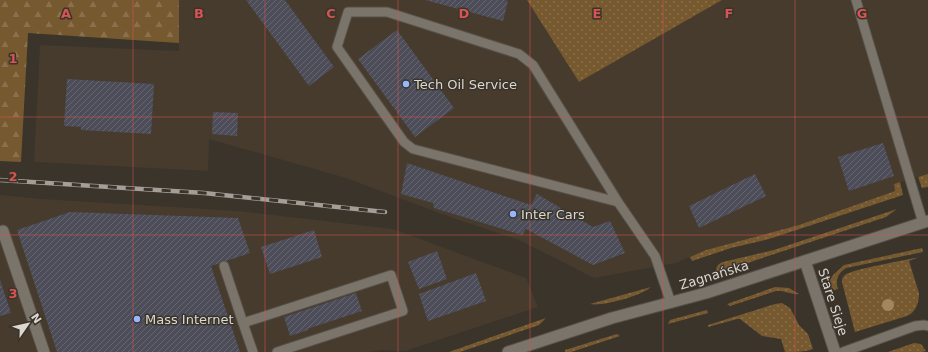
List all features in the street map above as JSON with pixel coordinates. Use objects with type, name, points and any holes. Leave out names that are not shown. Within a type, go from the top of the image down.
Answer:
[{"type":"street","name":"Zagnańska","points":[[508,352],[612,318],[718,290],[925,222]]},
{"type":"street","points":[[3,231],[44,352]]},
{"type":"street","name":"Stare Sieje","points":[[805,261],[835,352]]},
{"type":"lane","points":[[856,0],[925,222]]},
{"type":"lane","points":[[618,202],[413,149],[404,142],[337,47],[348,12],[387,12],[520,54],[538,72],[618,202],[655,256],[671,303]]},
{"type":"lane","points":[[224,266],[252,352]]},
{"type":"lane","points":[[243,323],[391,275],[403,311],[277,352]]},
{"type":"lane","points":[[843,352],[915,326],[928,326]]},
{"type":"shaded area","points":[[179,0],[527,0],[579,82],[722,0],[928,0],[928,174],[894,184],[895,191],[799,225],[706,250],[676,263],[594,278],[519,240],[450,217],[346,178],[209,139],[208,171],[34,162],[40,45],[179,51]]},
{"type":"shaded area","points":[[0,195],[239,211],[393,229],[526,278],[538,307],[405,351],[0,352]]},
{"type":"green space","points":[[0,0],[179,0],[179,43],[28,33],[21,162],[0,161]]},
{"type":"green space","points":[[527,0],[722,0],[579,82]]},
{"type":"green space","points":[[928,174],[928,187],[922,188],[918,177]]},
{"type":"green space","points":[[900,182],[903,195],[769,239],[731,248],[692,261],[690,257],[706,250],[799,225],[895,191],[894,184]]},
{"type":"green space","points":[[897,209],[886,217],[717,273],[717,266],[723,262],[774,250]]},
{"type":"green space","points":[[922,248],[923,252],[846,268],[838,277],[838,289],[834,290],[828,284],[832,276],[844,265]]},
{"type":"green space","points":[[919,257],[909,261],[919,293],[918,304],[915,310],[907,316],[855,332],[842,283],[844,276],[858,270]]},
{"type":"green space","points":[[651,287],[622,300],[603,304],[590,304]]},
{"type":"green space","points":[[775,287],[789,288],[799,294],[776,291],[730,306],[727,304]]},
{"type":"green space","points":[[782,303],[790,308],[799,325],[808,334],[813,349],[785,352],[781,339],[762,336],[740,319],[708,327],[708,325]]},
{"type":"green space","points":[[707,310],[708,313],[668,324],[670,320]]},
{"type":"green space","points":[[546,318],[539,325],[460,352],[449,352]]},
{"type":"green space","points":[[617,334],[620,336],[571,352],[565,352],[565,350]]},
{"type":"green space","points":[[914,343],[921,344],[926,351],[888,352]]},
{"type":"building","points":[[246,0],[285,0],[334,67],[309,86]]},
{"type":"building","points":[[425,0],[505,0],[508,1],[503,21]]},
{"type":"building","name":"Tech Oil Service","points":[[397,30],[454,108],[415,137],[358,59]]},
{"type":"building","points":[[67,79],[154,84],[151,134],[81,130],[81,127],[64,126]]},
{"type":"building","points":[[213,112],[238,113],[237,136],[212,134]]},
{"type":"building","points":[[883,143],[894,176],[849,191],[838,157]]},
{"type":"building","name":"Inter Cars","points":[[407,163],[531,205],[537,194],[593,227],[610,221],[625,253],[593,265],[526,229],[522,235],[434,208],[433,203],[401,194]]},
{"type":"building","points":[[755,174],[766,196],[699,228],[689,206]]},
{"type":"building","name":"Mass Internet","points":[[70,212],[238,218],[250,253],[211,266],[240,352],[57,352],[17,230]]},
{"type":"building","points":[[314,230],[322,257],[270,274],[261,247]]},
{"type":"building","points":[[437,251],[447,279],[419,289],[408,262]]},
{"type":"building","points":[[476,273],[486,301],[428,321],[419,294]]},
{"type":"building","points":[[0,280],[11,313],[0,316]]},
{"type":"building","points":[[356,293],[362,311],[290,336],[284,317]]},
{"type":"railway","points":[[0,180],[204,193],[385,212]]},
{"type":"place","name":"Tech Oil Service","points":[[406,84]]},
{"type":"place","name":"Inter Cars","points":[[513,214]]},
{"type":"place","name":"Mass Internet","points":[[137,319]]}]
